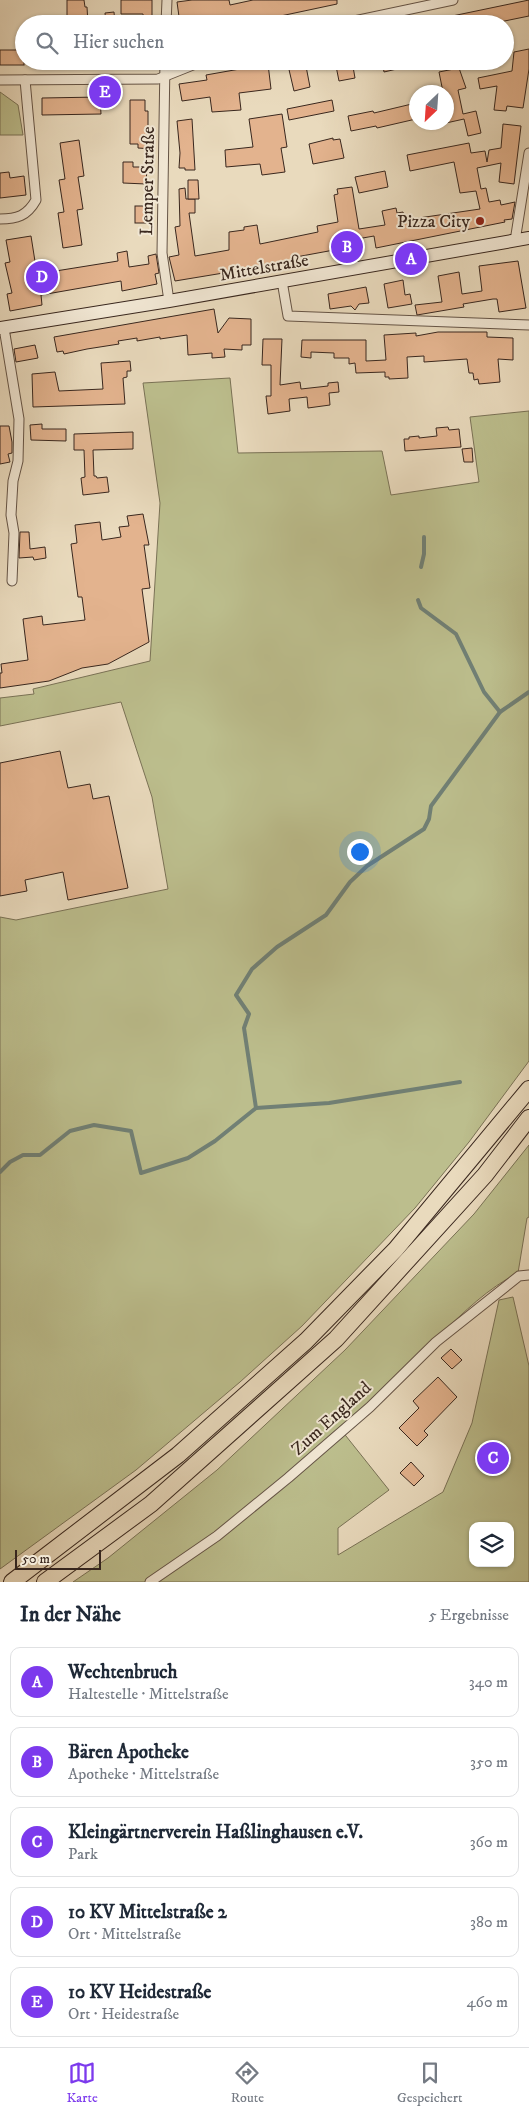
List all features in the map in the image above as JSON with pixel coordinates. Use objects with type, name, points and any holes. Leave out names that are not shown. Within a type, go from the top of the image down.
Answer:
[{"type":"highway","points":[[12,1582],[44,1560],[178,1455],[306,1341],[396,1249],[529,1090]]},
{"type":"highway","points":[[45,1582],[151,1504],[336,1339],[485,1175],[529,1118]]},
{"type":"main road","name":"Mittelstraße","points":[[2,328],[529,238]]},
{"type":"street","points":[[166,15],[167,0]]},
{"type":"street","points":[[382,15],[453,0]]},
{"type":"street","name":"Lemper Straße","points":[[164,70],[162,253],[169,301]]},
{"type":"street","points":[[0,80],[158,79],[180,70]]},
{"type":"street","points":[[0,219],[24,216],[32,208],[36,200],[25,80]]},
{"type":"street","points":[[516,241],[529,153]]},
{"type":"street","points":[[282,281],[288,316],[529,325]]},
{"type":"street","name":"Mittelstraße","points":[[2,328],[19,420],[18,461],[13,481],[11,515],[14,533],[12,581]]},
{"type":"street","name":"Zum England","points":[[150,1582],[217,1536],[288,1478],[370,1407],[436,1342],[472,1312],[519,1276],[529,1275]]},
{"type":"green space","points":[[0,92],[18,105],[23,135],[0,135]]},
{"type":"green space","points":[[230,378],[238,453],[382,451],[391,495],[479,482],[470,417],[529,411],[529,1061],[469,1142],[415,1208],[302,1326],[240,1382],[136,1470],[0,1569],[0,917],[16,920],[168,889],[152,797],[121,702],[0,726],[0,698],[34,694],[33,689],[150,661],[160,503],[143,383]]},
{"type":"green space","points":[[529,1145],[529,1217],[527,1218],[518,1273],[486,1293],[467,1309],[390,1382],[342,1431],[389,1490],[338,1528],[338,1555],[443,1492],[472,1423],[499,1300],[513,1297],[529,1366],[529,1582],[73,1582],[108,1558],[217,1470],[345,1350],[474,1214]]},
{"type":"building","points":[[67,0],[84,0],[87,15],[67,15]]},
{"type":"building","points":[[121,0],[152,0],[152,15],[121,14]]},
{"type":"building","points":[[229,0],[230,5],[253,0],[337,0],[337,4],[285,15],[179,15],[177,2]]},
{"type":"building","points":[[529,0],[529,16],[514,19],[514,15],[457,15]]},
{"type":"building","points":[[114,12],[114,15],[105,15],[105,13]]},
{"type":"building","points":[[529,49],[529,69],[523,108],[507,106],[506,111],[494,110],[497,86],[480,89],[478,78],[514,70],[514,52]]},
{"type":"building","points":[[0,50],[15,50],[15,65],[0,65]]},
{"type":"building","points":[[234,70],[269,70],[271,89],[239,93],[241,110],[212,112],[210,97],[182,101],[179,84],[207,80],[206,75]]},
{"type":"building","points":[[289,70],[307,70],[310,87],[294,91]]},
{"type":"building","points":[[337,70],[354,70],[355,78],[339,81]]},
{"type":"building","points":[[460,70],[466,88],[458,90],[463,114],[476,111],[481,133],[468,136],[464,119],[454,121],[454,85],[442,85],[439,72]]},
{"type":"building","points":[[100,97],[101,114],[42,115],[42,98]]},
{"type":"building","points":[[130,100],[145,100],[145,111],[148,111],[148,133],[153,133],[153,149],[138,148],[138,144],[130,144]]},
{"type":"building","points":[[332,100],[334,111],[289,120],[287,109]]},
{"type":"building","points":[[409,105],[409,121],[377,128],[376,126],[351,131],[348,116],[373,111],[374,113]]},
{"type":"building","points":[[282,114],[287,147],[281,148],[285,172],[262,175],[260,164],[226,167],[225,150],[253,147],[249,119]]},
{"type":"building","points":[[192,119],[195,170],[185,170],[185,168],[179,168],[180,153],[177,121]]},
{"type":"building","points":[[503,124],[521,126],[514,184],[499,182],[501,163],[477,168],[481,189],[486,188],[489,202],[500,200],[501,205],[515,202],[512,219],[376,248],[374,236],[357,239],[358,246],[344,249],[344,251],[334,253],[334,250],[296,257],[296,261],[175,281],[169,257],[179,255],[175,227],[180,226],[179,189],[185,188],[186,199],[195,199],[195,213],[189,213],[195,256],[229,250],[229,232],[244,230],[244,227],[257,225],[260,244],[318,232],[317,226],[338,222],[334,195],[338,194],[337,189],[352,187],[359,229],[385,225],[382,211],[396,208],[397,213],[403,212],[405,220],[480,209],[476,191],[460,193],[454,162],[410,171],[407,155],[469,143],[471,153],[485,151],[487,162],[489,150],[501,148]]},
{"type":"building","points":[[333,138],[333,140],[340,139],[344,158],[313,164],[309,144]]},
{"type":"building","points":[[79,140],[84,176],[78,177],[83,209],[77,210],[82,245],[63,248],[58,213],[64,212],[59,180],[65,179],[60,143]]},
{"type":"building","points":[[123,162],[133,162],[133,167],[147,167],[146,184],[123,183]]},
{"type":"building","points":[[385,171],[388,187],[359,193],[355,177]]},
{"type":"building","points":[[9,172],[10,178],[24,176],[26,195],[0,198],[0,173]]},
{"type":"building","points":[[188,180],[198,180],[199,199],[188,199]]},
{"type":"building","points":[[135,206],[148,206],[148,223],[135,223]]},
{"type":"building","points":[[31,236],[37,274],[118,261],[117,253],[127,251],[129,267],[149,264],[148,256],[156,254],[159,273],[155,274],[157,284],[122,291],[121,281],[41,295],[42,305],[10,311],[7,294],[12,293],[5,263],[10,262],[6,240]]},
{"type":"building","points":[[518,261],[526,308],[499,312],[497,299],[493,299],[463,304],[464,307],[417,315],[415,305],[442,302],[438,276],[459,272],[462,294],[482,291],[479,266]]},
{"type":"building","points":[[403,280],[405,295],[410,294],[412,304],[388,308],[384,284]]},
{"type":"building","points":[[366,287],[369,303],[359,304],[355,310],[351,306],[330,309],[328,294]]},
{"type":"building","points":[[214,309],[218,333],[229,318],[251,319],[251,345],[242,345],[242,350],[224,349],[225,357],[212,358],[212,353],[188,355],[187,335],[137,341],[137,338],[118,341],[119,344],[64,354],[63,351],[57,352],[54,337]]},
{"type":"building","points":[[438,332],[487,332],[487,337],[513,338],[513,360],[498,359],[500,382],[479,384],[478,379],[474,380],[473,373],[469,373],[467,359],[424,362],[424,356],[407,357],[408,378],[389,379],[389,377],[385,377],[385,372],[356,373],[355,363],[349,364],[349,358],[334,358],[334,353],[311,352],[311,358],[301,357],[302,340],[366,340],[366,361],[386,360],[384,335],[416,333],[416,336]]},
{"type":"building","points":[[263,339],[282,339],[280,385],[300,382],[301,389],[328,386],[328,383],[338,382],[339,392],[329,393],[330,405],[308,408],[307,397],[289,399],[290,411],[268,414],[266,396],[271,396],[271,365],[262,365]]},
{"type":"building","points":[[35,345],[38,358],[16,362],[14,349]]},
{"type":"building","points":[[130,361],[131,371],[127,371],[127,377],[123,378],[125,404],[33,407],[32,374],[55,372],[59,391],[103,389],[101,363]]},
{"type":"building","points":[[42,424],[42,429],[66,429],[66,441],[31,440],[30,425]]},
{"type":"building","points":[[0,426],[9,426],[12,453],[8,454],[10,462],[0,464]]},
{"type":"building","points":[[448,427],[449,430],[459,429],[461,447],[405,451],[404,439],[419,436],[419,438],[437,436],[436,428]]},
{"type":"building","points":[[133,432],[133,449],[93,450],[94,476],[97,478],[107,477],[109,492],[83,495],[81,478],[85,477],[84,450],[74,450],[74,434]]},
{"type":"building","points":[[472,448],[473,462],[464,462],[462,449]]},
{"type":"building","points":[[143,514],[149,545],[144,545],[150,588],[142,589],[149,642],[108,664],[82,668],[49,681],[0,688],[1,664],[28,660],[23,619],[42,616],[43,625],[85,620],[82,597],[78,597],[71,544],[77,543],[75,525],[100,522],[102,540],[121,537],[119,527],[129,526],[127,516]]},
{"type":"building","points":[[20,532],[29,532],[30,549],[45,547],[46,558],[34,560],[33,557],[19,558]]},
{"type":"building","points":[[60,751],[68,788],[90,784],[93,799],[109,796],[128,888],[68,900],[63,872],[25,880],[27,891],[0,896],[0,763]]},
{"type":"building","points":[[451,1349],[462,1360],[452,1369],[441,1358]]},
{"type":"building","points":[[438,1377],[457,1397],[424,1431],[428,1435],[417,1446],[399,1428],[419,1408],[413,1401]]},
{"type":"building","points":[[411,1462],[424,1476],[414,1486],[400,1473]]},
{"type":"waterway","points":[[421,567],[424,554],[424,537]]},
{"type":"waterway","points":[[418,600],[421,608],[456,634],[484,692],[500,712]]},
{"type":"waterway","points":[[0,1172],[10,1162],[23,1155],[40,1155],[70,1131],[94,1125],[131,1131],[141,1173],[188,1158],[215,1141],[256,1108],[244,1028],[249,1014],[236,995],[252,969],[277,947],[326,915],[350,882],[367,866],[424,829],[429,819],[431,806],[500,712],[529,692]]},
{"type":"waterway","points":[[256,1108],[329,1103],[460,1082]]},
{"type":"place","name":"10 KV Heidestraße","points":[[105,92]]},
{"type":"place","name":"Pizza City","points":[[480,221]]},
{"type":"place","name":"Bären Apotheke","points":[[347,247]]},
{"type":"place","name":"Wechtenbruch","points":[[411,259]]},
{"type":"place","name":"10 KV Mittelstraße 2","points":[[42,277]]},
{"type":"place","name":"Kleingärtnerverein Haßlinghausen e.V.","points":[[493,1458]]}]
